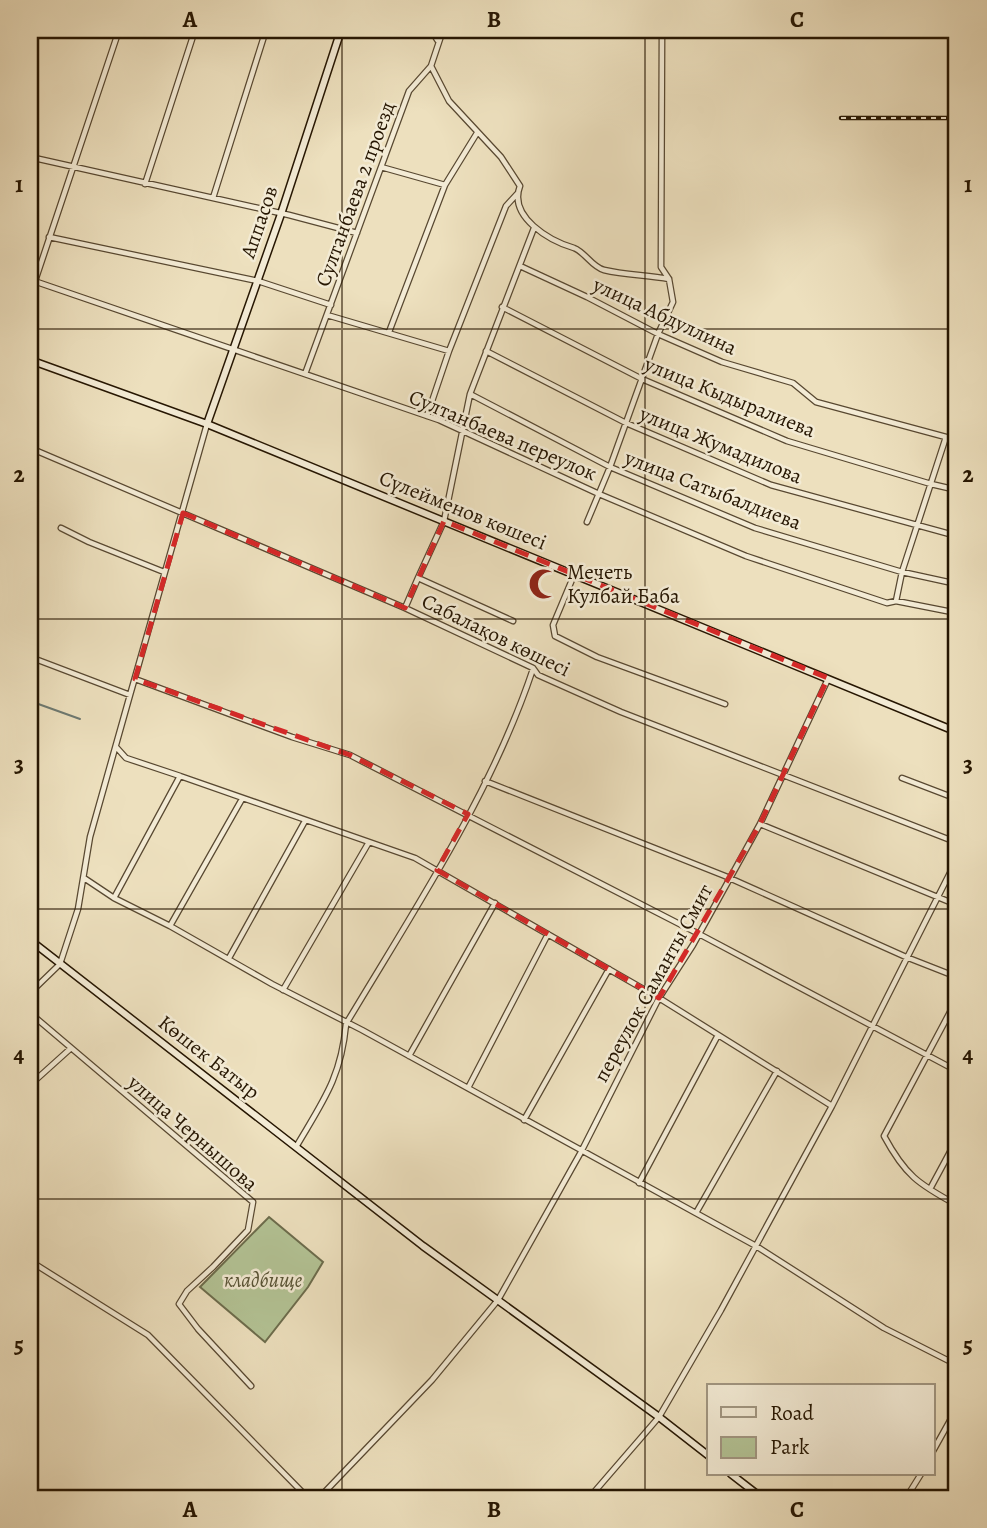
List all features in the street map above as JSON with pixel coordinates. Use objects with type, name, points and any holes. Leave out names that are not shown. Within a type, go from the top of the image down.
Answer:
[{"type":"street","points":[[30,296],[119,30]]},
{"type":"street","points":[[145,184],[195,30]]},
{"type":"street","points":[[214,198],[266,30]]},
{"type":"street","name":"Аппасов","points":[[207,424],[281,214],[341,30]]},
{"type":"street","points":[[431,30],[438,41]]},
{"type":"street","name":"Султанбаева 2 проезд","points":[[305,374],[409,91],[431,66],[443,30]]},
{"type":"street","points":[[587,522],[658,334],[673,302],[668,279],[661,267],[662,30]]},
{"type":"street","points":[[427,416],[449,351],[506,206],[517,194],[520,186],[501,157],[449,101],[431,66]]},
{"type":"street","points":[[388,332],[446,185],[477,133]]},
{"type":"street","points":[[30,157],[357,233]]},
{"type":"street","points":[[382,167],[446,185]]},
{"type":"street","points":[[517,194],[522,210],[534,229],[568,248],[574,248],[601,270],[668,279]]},
{"type":"street","points":[[405,608],[444,522],[470,394],[534,229]]},
{"type":"street","points":[[49,237],[258,281],[331,305]]},
{"type":"street","name":"улица Абдуллина","points":[[520,265],[658,334],[722,362],[793,383],[816,402],[957,440]]},
{"type":"street","name":"Султанбаева переулок","points":[[34,281],[462,429],[599,494],[746,556],[887,603],[896,601],[957,613]]},
{"type":"street","name":"улица Кыдыралиева","points":[[502,307],[642,379],[787,441],[957,490]]},
{"type":"street","points":[[327,315],[449,351]]},
{"type":"street","name":"улица Жумадилова","points":[[486,351],[626,423],[771,485],[957,536]]},
{"type":"street","name":"Сүлейменов көшесі","points":[[30,360],[207,424],[957,732]]},
{"type":"street","name":"улица Сатыбалдиева","points":[[470,394],[610,467],[755,528],[902,572],[957,584]]},
{"type":"street","points":[[30,993],[60,964],[78,909],[90,837],[207,424]]},
{"type":"street","points":[[896,601],[902,572],[946,438]]},
{"type":"street","name":"Сабалақов көшесі","points":[[30,448],[405,608],[533,668],[538,675],[621,712],[953,841]]},
{"type":"street","points":[[61,528],[164,572]]},
{"type":"street","points":[[574,575],[554,625],[555,636],[597,657],[725,704]]},
{"type":"street","points":[[418,578],[513,621]]},
{"type":"street","points":[[30,657],[130,695]]},
{"type":"street","points":[[296,1147],[334,1083],[343,1054],[346,1024],[468,814],[511,724],[533,668]]},
{"type":"street","name":"переулок Саманты Смит","points":[[319,1498],[432,1380],[498,1300],[581,1152],[659,998],[699,934],[760,824],[828,678]]},
{"type":"street","points":[[135,679],[292,737],[350,755],[699,934],[957,1071]]},
{"type":"street","points":[[117,747],[126,758],[415,858],[659,998],[832,1106]]},
{"type":"street","points":[[114,898],[180,776]]},
{"type":"street","points":[[902,778],[957,799]]},
{"type":"street","points":[[485,781],[729,878],[957,977]]},
{"type":"street","points":[[170,926],[242,799]]},
{"type":"street","points":[[229,958],[305,821]]},
{"type":"street","points":[[760,824],[957,905]]},
{"type":"street","points":[[957,830],[953,841],[957,853]]},
{"type":"street","points":[[283,990],[369,842]]},
{"type":"street","points":[[589,1498],[659,1417],[832,1106],[957,859]]},
{"type":"street","points":[[84,878],[114,898],[756,1246],[884,1328],[957,1365]]},
{"type":"street","points":[[409,1056],[495,903]]},
{"type":"street","points":[[468,1088],[548,934]]},
{"type":"street","name":"Көшек Батыр","points":[[30,940],[367,1201],[707,1454]]},
{"type":"street","points":[[524,1119],[609,969]]},
{"type":"street","points":[[957,999],[884,1136],[898,1163],[912,1178],[957,1205]]},
{"type":"street","name":"улица Чернышова","points":[[30,1013],[253,1202],[248,1230],[213,1268],[187,1291],[179,1304],[198,1329],[251,1386]]},
{"type":"street","points":[[639,1183],[718,1035]]},
{"type":"street","points":[[30,1085],[71,1049]]},
{"type":"street","points":[[696,1213],[777,1071]]},
{"type":"street","points":[[930,1189],[957,1139]]},
{"type":"street","points":[[30,1261],[148,1335],[308,1498]]},
{"type":"street","points":[[934,1449],[957,1408]]},
{"type":"street","points":[[734,1476],[762,1498]]},
{"type":"street","points":[[906,1498],[919,1476]]},
{"type":"highlighted area","points":[[183,513],[405,608],[444,521],[828,678],[760,824],[659,998],[437,870],[468,814],[350,755],[135,679]]},
{"type":"green space","name":"кладбище","points":[[269,1217],[323,1262],[308,1287],[265,1342],[200,1287]]},
{"type":"waterway","points":[[30,701],[80,719]]},
{"type":"railway","points":[[841,118],[957,118]]},
{"type":"place","name":"Мечеть Кулбай Баба","points":[[544,584]]}]
